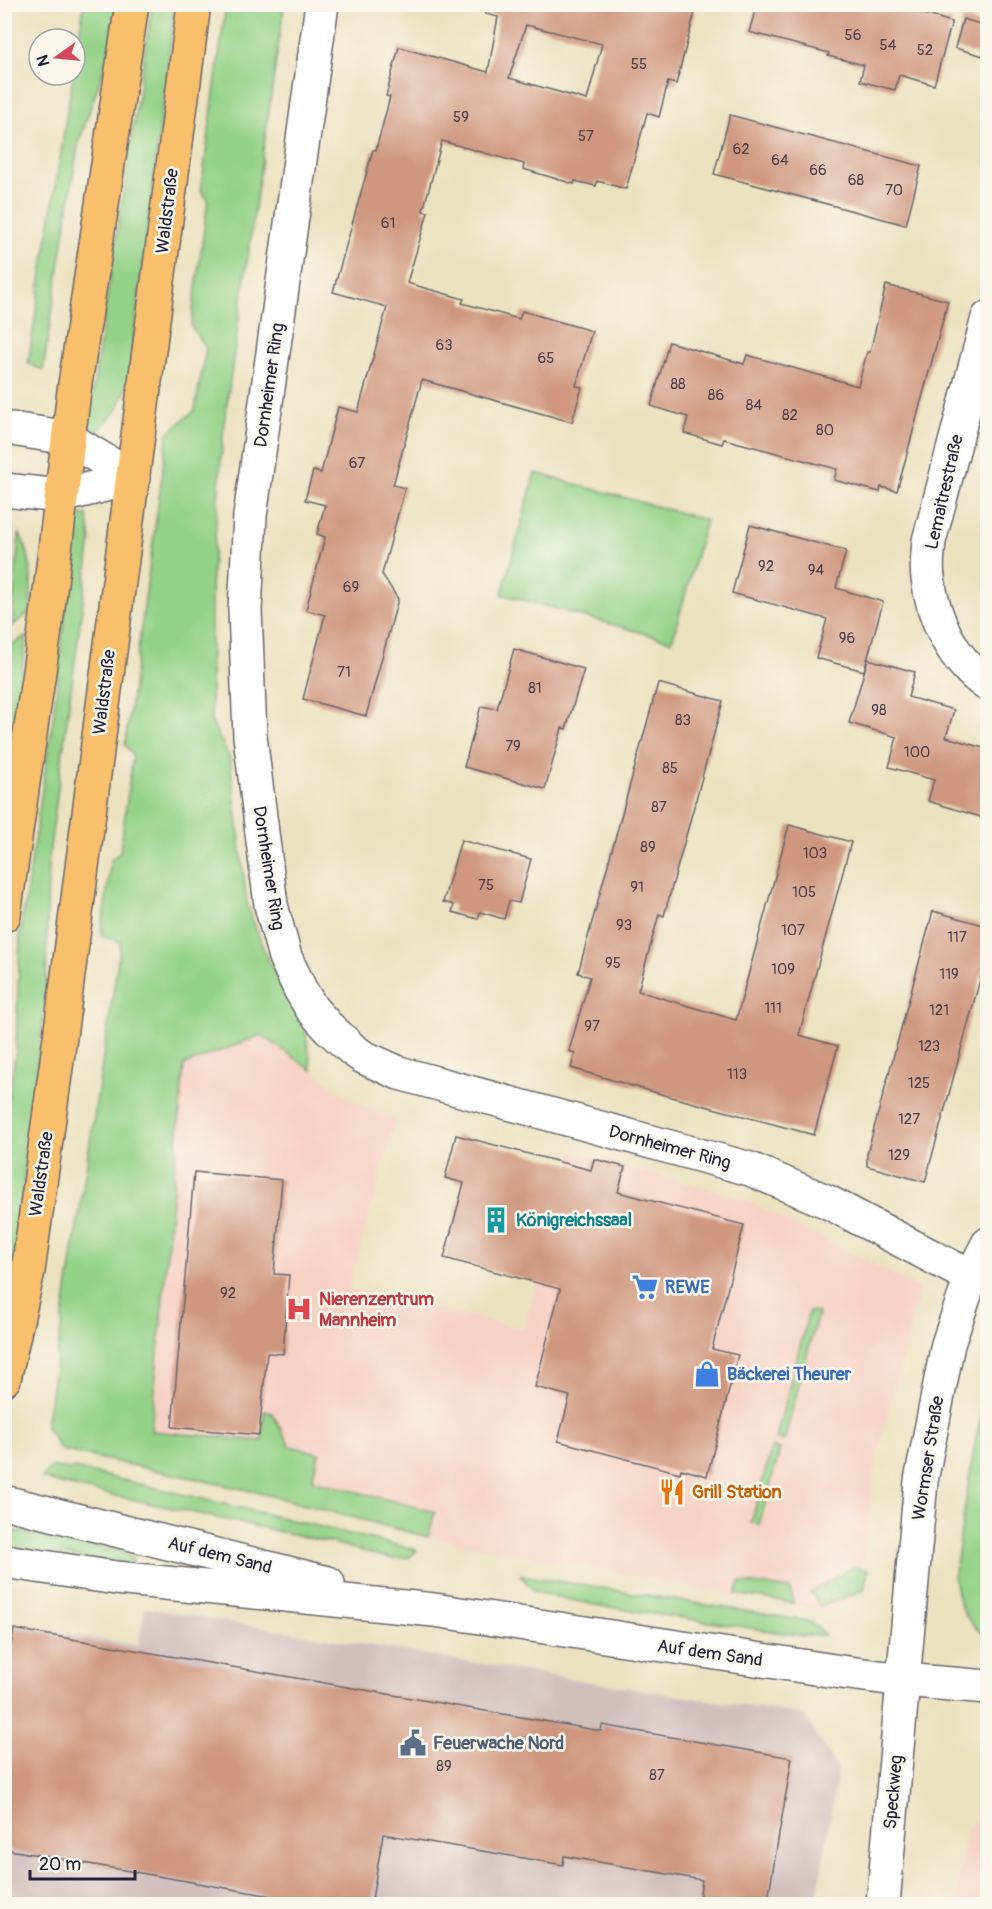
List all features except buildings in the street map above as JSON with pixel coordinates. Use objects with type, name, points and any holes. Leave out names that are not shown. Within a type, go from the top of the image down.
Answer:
[{"type":"main road","points":[[4,915],[47,616],[68,438],[132,4]]},
{"type":"main road","name":"Waldstraße","points":[[4,1379],[28,1271],[59,1049],[194,4]]},
{"type":"street","name":"Dornheimer Ring","points":[[322,4],[250,516],[245,610],[250,736],[271,905],[285,957],[296,982],[312,1010],[328,1027],[353,1050],[381,1066],[409,1076],[750,1169],[828,1202],[971,1277]]},
{"type":"street","name":"Lemaitrestraße","points":[[987,318],[929,541],[927,576],[933,606],[948,642],[977,678],[987,685]]},
{"type":"street","points":[[4,430],[12,429],[68,438],[133,478]]},
{"type":"street","points":[[4,490],[61,496],[133,478]]},
{"type":"street","name":"Wormser Straße","points":[[903,1680],[921,1481],[948,1344],[971,1277],[987,1244]]},
{"type":"street","name":"Auf dem Sand","points":[[4,1502],[434,1610]]},
{"type":"street","name":"Auf dem Sand","points":[[4,1561],[116,1578],[434,1610],[903,1680],[987,1687]]},
{"type":"street","name":"Speckweg","points":[[883,1905],[903,1680]]},
{"type":"shaded area","points":[[262,1034],[354,1101],[395,1120],[349,1288],[524,1329],[572,1153],[740,1197],[920,1288],[877,1456],[859,1592],[828,1612],[428,1537],[252,1491],[148,1468],[184,1065]]},
{"type":"shaded area","name":"Feuerwache Nord","points":[[145,1608],[804,1715],[838,1770],[816,1904],[5,1904],[4,1647],[11,1624],[138,1646]]},
{"type":"shaded area","points":[[987,1812],[987,1904],[956,1904],[966,1829]]},
{"type":"green space","points":[[84,5],[116,5],[108,56],[78,145],[43,370],[28,364],[71,87],[87,87],[87,27],[80,27]]},
{"type":"green space","points":[[152,5],[175,5],[128,384],[117,410],[92,437],[86,436]]},
{"type":"green space","points":[[226,5],[284,5],[224,423],[211,586],[211,721],[230,759],[247,904],[266,956],[304,1023],[312,1070],[261,1035],[184,1065],[151,1431],[262,1441],[264,1411],[272,1413],[290,1446],[319,1453],[312,1480],[435,1512],[428,1537],[252,1491],[61,1450],[46,1427],[121,942],[101,936],[111,860],[120,852],[133,755],[125,745],[168,433],[195,410],[206,348],[191,326],[208,200],[201,190]]},
{"type":"green space","points":[[535,473],[706,520],[672,641],[502,594]]},
{"type":"green space","points":[[87,514],[91,540],[48,863],[46,994],[15,1248],[5,1293],[5,1119],[16,1051],[20,935],[53,719],[76,515]]},
{"type":"green space","points":[[19,533],[29,562],[30,612],[12,626]]},
{"type":"green space","points":[[27,636],[5,786],[4,678],[9,646]]},
{"type":"green space","points":[[809,1311],[818,1313],[784,1441],[776,1438]]},
{"type":"green space","points":[[987,1395],[987,1637],[972,1624],[963,1612],[954,1578],[975,1442]]},
{"type":"green space","points":[[772,1447],[780,1449],[759,1525],[751,1523]]},
{"type":"green space","points":[[51,1467],[81,1470],[417,1550],[410,1557],[392,1559],[333,1543],[61,1484],[42,1478]]},
{"type":"green space","points":[[4,1529],[122,1551],[133,1559],[133,1565],[5,1547]]},
{"type":"green space","points":[[853,1567],[868,1570],[864,1590],[820,1606],[811,1592]]},
{"type":"green space","points":[[520,1575],[807,1621],[818,1627],[825,1635],[804,1636],[595,1605],[535,1592]]},
{"type":"green space","points":[[739,1582],[790,1589],[794,1603],[736,1594]]},
{"type":"place","name":"Königreichssaal","points":[[496,1220]]},
{"type":"place","name":"REWE","points":[[645,1287]]},
{"type":"place","name":"Nierenzentrum Mannheim","points":[[299,1309]]},
{"type":"place","name":"Bäckerei Theurer","points":[[707,1374]]},
{"type":"place","name":"Grill Station","points":[[672,1492]]},
{"type":"place","name":"Feuerwache Nord","points":[[413,1743]]}]
